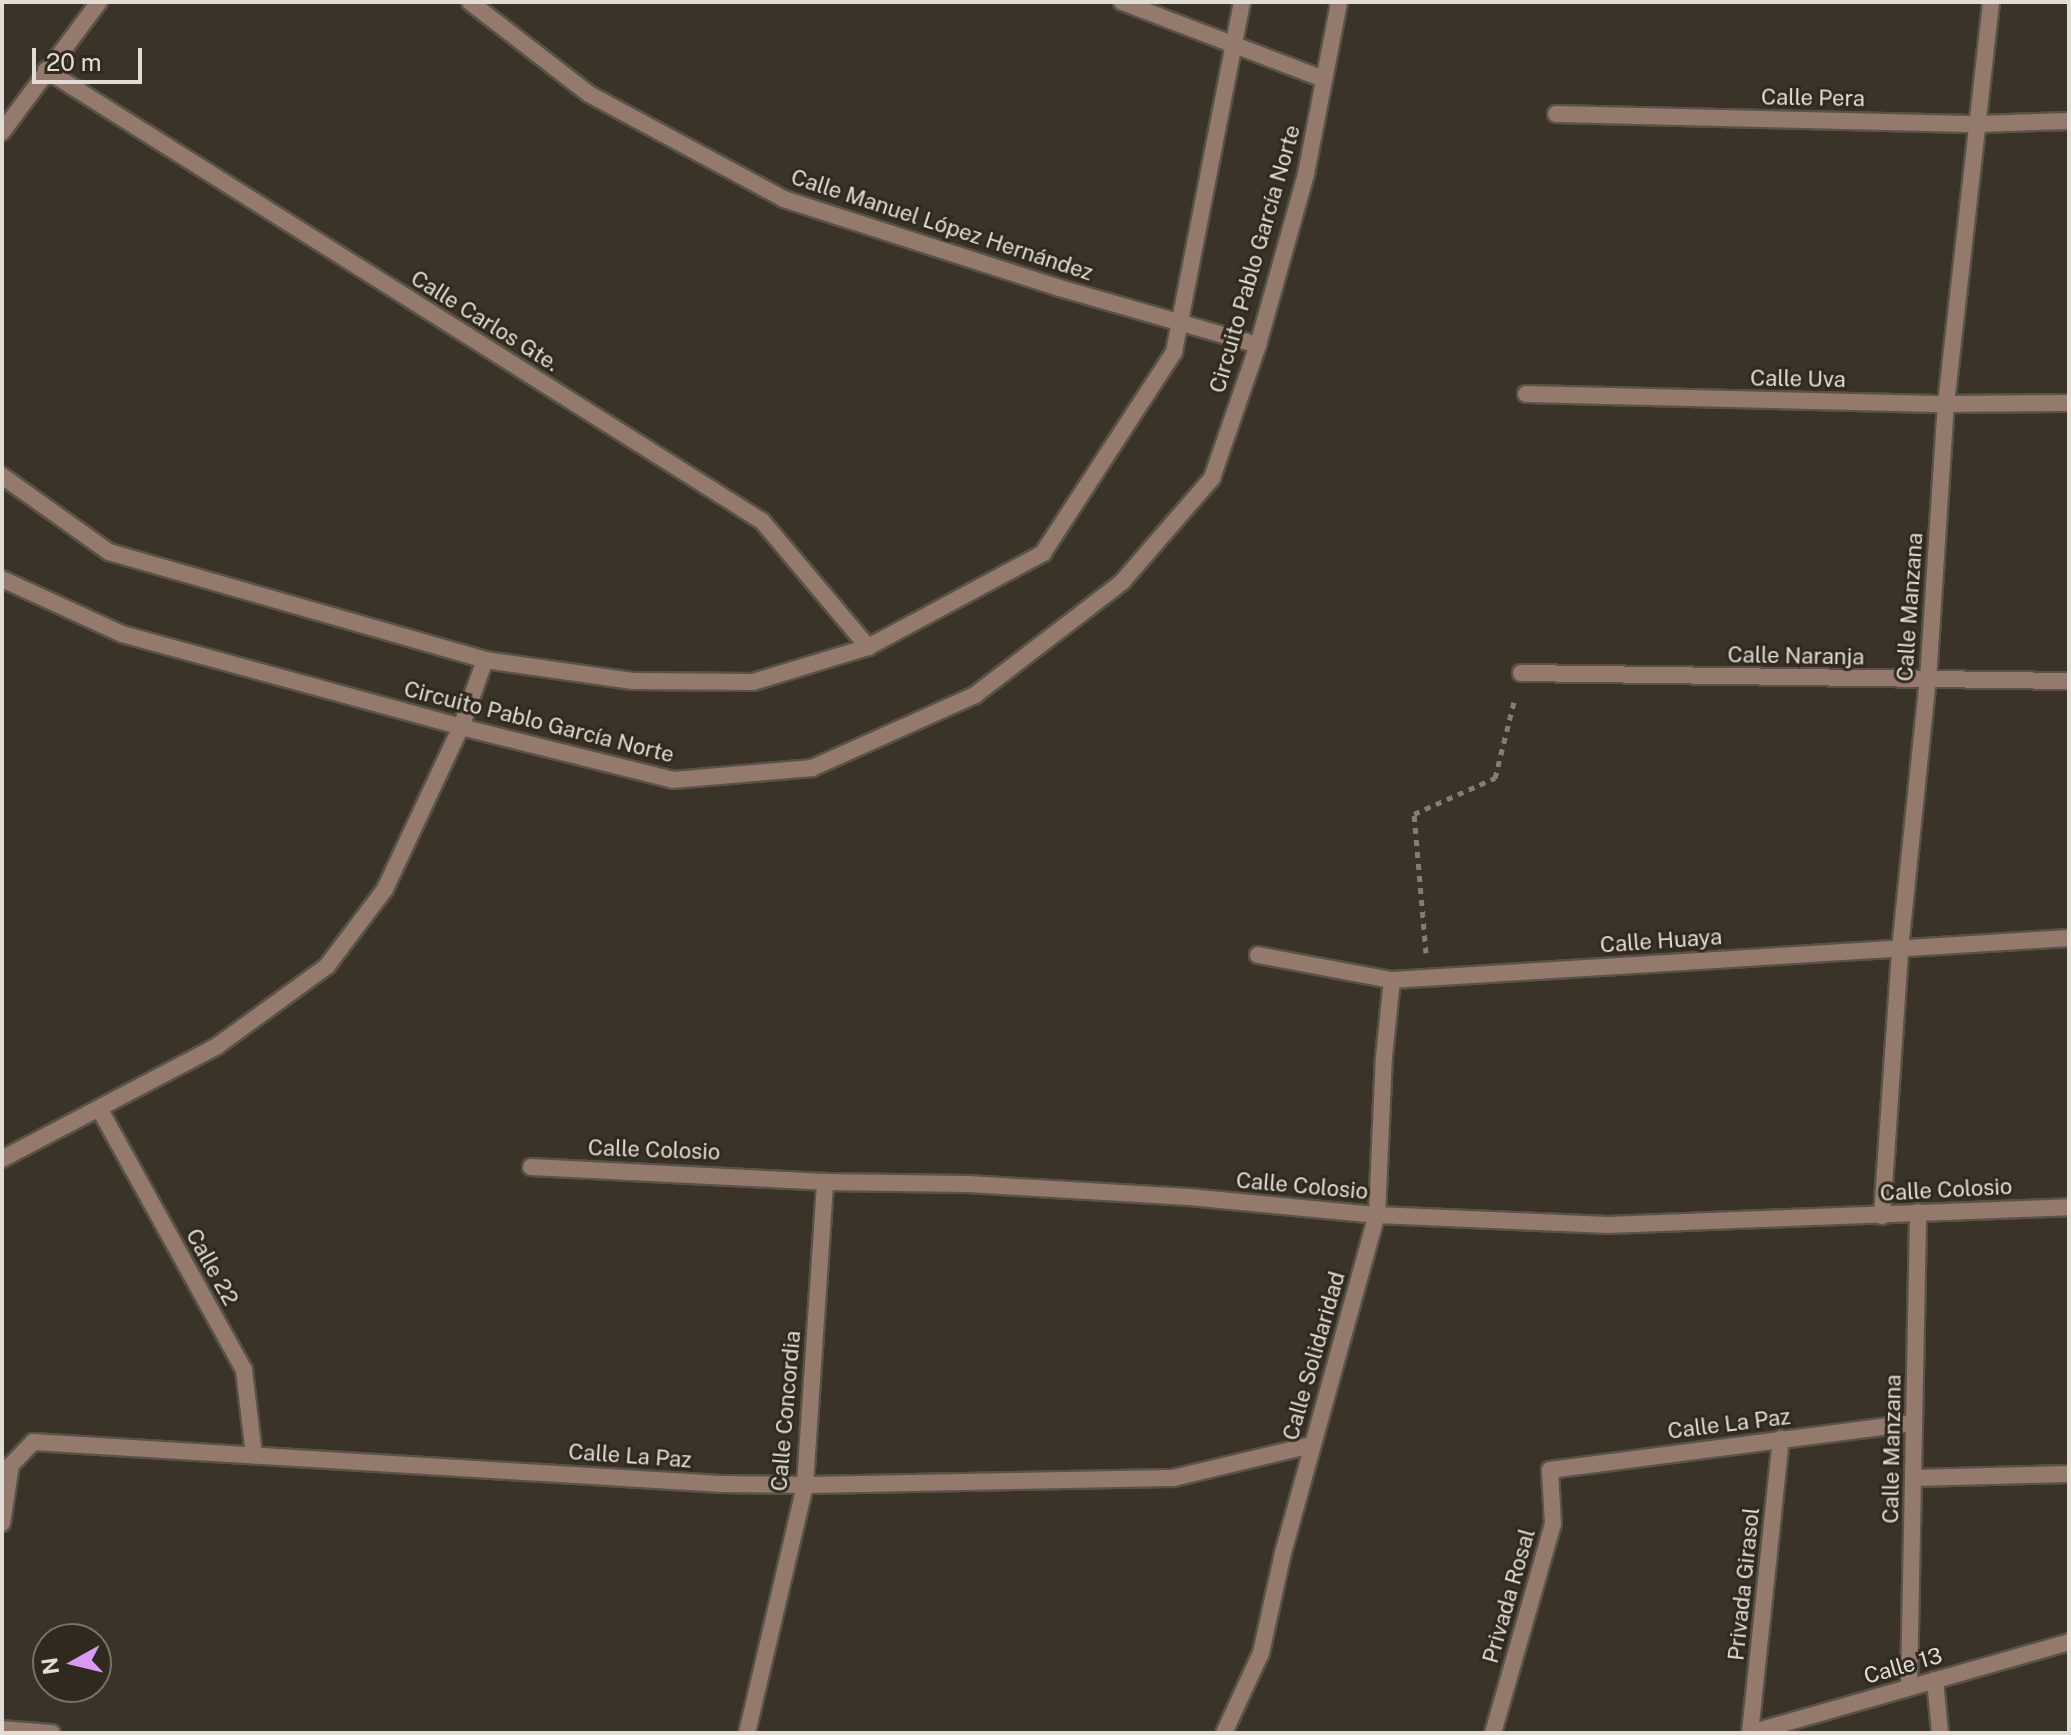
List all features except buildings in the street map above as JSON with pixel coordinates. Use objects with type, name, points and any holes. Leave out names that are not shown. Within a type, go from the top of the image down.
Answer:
[{"type":"street","points":[[2,132],[99,2]]},
{"type":"street","name":"Calle Manuel López Hernández","points":[[470,2],[589,94],[784,199],[1056,287],[1258,345]]},
{"type":"street","points":[[1122,2],[1324,79]]},
{"type":"street","points":[[2,476],[109,552],[485,660],[633,681],[753,682],[868,647],[1043,553],[1174,352],[1242,2]]},
{"type":"street","name":"Circuito Pablo García Norte","points":[[2,579],[122,634],[461,727],[673,780],[812,768],[975,695],[1122,582],[1212,478],[1258,345],[1306,174],[1339,2]]},
{"type":"street","name":"Calle Manzana","points":[[1882,1216],[1900,949],[1928,680],[1946,404],[1991,2]]},
{"type":"street","name":"Calle Carlos Gte.","points":[[46,70],[762,521],[868,647]]},
{"type":"street","name":"Calle Pera","points":[[1556,114],[1979,124],[2069,121]]},
{"type":"street","name":"Calle Uva","points":[[1526,394],[1946,404],[2069,403]]},
{"type":"street","points":[[2,1159],[217,1046],[327,966],[385,889],[461,727],[485,660]]},
{"type":"street","name":"Calle Naranja","points":[[1521,673],[2069,681]]},
{"type":"street","name":"Calle Huaya","points":[[1258,955],[1392,980],[2069,938]]},
{"type":"street","name":"Calle Solidaridad","points":[[1224,1733],[1261,1653],[1312,1445],[1377,1215],[1384,1057],[1392,980]]},
{"type":"street","name":"Calle 22","points":[[100,1110],[244,1370],[254,1455]]},
{"type":"street","name":"Calle Colosio","points":[[531,1167],[825,1182],[968,1184],[1173,1196],[1377,1215],[1608,1225],[2069,1207]]},
{"type":"street","name":"Calle Concordia","points":[[747,1733],[805,1485],[825,1182]]},
{"type":"street","name":"Calle Manzana","points":[[1909,1687],[1918,1212]]},
{"type":"street","name":"Calle La Paz","points":[[1550,1470],[1914,1423]]},
{"type":"street","name":"Privada Girasol","points":[[1750,1733],[1781,1439]]},
{"type":"street","name":"Calle La Paz","points":[[2,1523],[11,1465],[33,1442],[721,1484],[805,1485],[1173,1478],[1312,1445]]},
{"type":"street","name":"Privada Rosal","points":[[1493,1733],[1553,1524],[1550,1470]]},
{"type":"street","points":[[1913,1478],[2069,1474]]},
{"type":"street","name":"Calle 13","points":[[1750,1733],[2069,1642]]},
{"type":"street","points":[[1935,1680],[1940,1733]]},
{"type":"street","points":[[2,1729],[52,1733]]},
{"type":"path","points":[[1428,977],[1414,814],[1495,778],[1521,673]]}]
